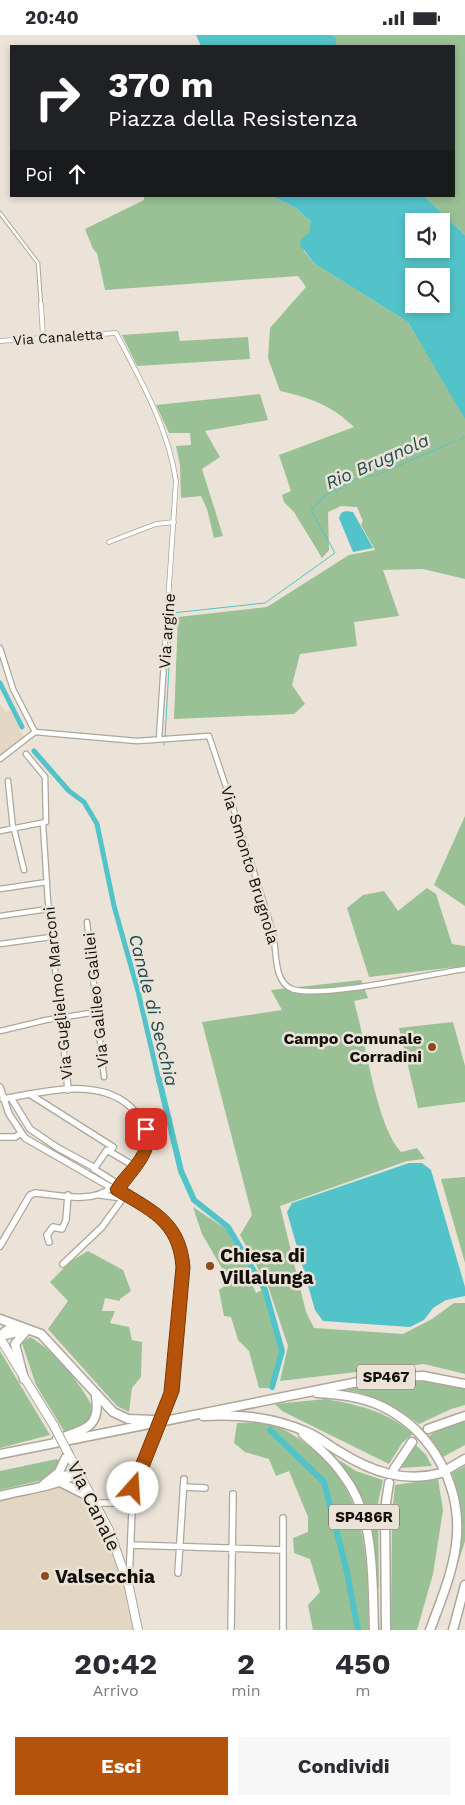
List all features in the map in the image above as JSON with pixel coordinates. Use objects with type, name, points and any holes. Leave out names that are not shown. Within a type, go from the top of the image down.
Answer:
[{"type":"main road","points":[[0,1319],[36,1331],[51,1344],[96,1397],[113,1412],[128,1419],[246,1414],[261,1416],[315,1437],[362,1465],[384,1474],[410,1478],[445,1471],[465,1459]]},
{"type":"main road","points":[[0,1337],[23,1328]]},
{"type":"main road","points":[[23,1328],[15,1344],[24,1379]]},
{"type":"main road","name":"Via Canale","points":[[0,1337],[54,1427],[109,1530],[129,1587],[138,1630]]},
{"type":"main road","name":"SP467","points":[[181,1418],[401,1375],[423,1376],[465,1384]]},
{"type":"main road","points":[[307,1393],[346,1395],[383,1407],[400,1416],[420,1433],[434,1450],[442,1466],[454,1505],[457,1533],[453,1561],[430,1630]]},
{"type":"main road","points":[[43,1445],[84,1429],[94,1423],[99,1411],[96,1397]]},
{"type":"main road","points":[[428,1429],[465,1416]]},
{"type":"main road","points":[[0,1454],[181,1418]]},
{"type":"main road","name":"SP486R","points":[[296,1429],[321,1448],[341,1471],[362,1509],[371,1557],[374,1630]]},
{"type":"main road","points":[[394,1469],[412,1442]]},
{"type":"main road","points":[[43,1485],[53,1478],[67,1460],[68,1453]]},
{"type":"main road","points":[[53,1478],[78,1473]]},
{"type":"main road","points":[[0,1496],[43,1485],[62,1483],[78,1473]]},
{"type":"main road","points":[[62,1483],[93,1500]]},
{"type":"main road","name":"SP486R","points":[[386,1630],[385,1509],[389,1483]]},
{"type":"main road","points":[[453,1630],[465,1585]]},
{"type":"street","points":[[0,213],[38,263],[43,337]]},
{"type":"street","name":"Via Canaletta","points":[[0,341],[116,333]]},
{"type":"street","name":"Via argine","points":[[116,333],[166,435],[174,459],[174,522],[163,739]]},
{"type":"street","points":[[109,542],[156,524],[174,522]]},
{"type":"street","points":[[0,648],[13,689],[35,732],[0,759]]},
{"type":"street","name":"Via Smonto Brugnola","points":[[35,732],[123,740],[209,736],[272,934],[280,976],[287,987],[297,991],[318,990],[465,969]]},
{"type":"street","name":"Via Guglielmo Marconi","points":[[26,754],[45,777],[47,819],[43,824],[48,909],[68,1090]]},
{"type":"street","points":[[8,781],[14,829],[24,870]]},
{"type":"street","points":[[0,831],[43,824]]},
{"type":"street","points":[[0,889],[47,882]]},
{"type":"street","points":[[0,916],[48,909]]},
{"type":"street","name":"Via Galileo Galilei","points":[[88,922],[104,1077]]},
{"type":"street","points":[[0,944],[51,937]]},
{"type":"street","points":[[0,1031],[97,1012]]},
{"type":"street","points":[[0,1087],[3,1099],[20,1134],[15,1137],[0,1137]]},
{"type":"street","points":[[3,1099],[88,1089],[112,1093],[134,1107],[144,1122],[148,1143],[143,1156],[117,1187],[100,1195]]},
{"type":"street","points":[[31,1095],[113,1147],[110,1152]]},
{"type":"street","name":"Via Canale","points":[[11,1098],[30,1129],[166,1221],[178,1238],[182,1248],[183,1277],[174,1379],[167,1404],[133,1490],[129,1587]]},
{"type":"street","name":"Via Canale","points":[[20,1134],[96,1172]]},
{"type":"street","points":[[96,1172],[107,1150],[134,1166]]},
{"type":"street","points":[[0,1246],[30,1195],[35,1193],[100,1195],[123,1198],[102,1227],[63,1264]]},
{"type":"street","points":[[49,1242],[47,1235],[53,1227],[62,1229],[66,1220],[68,1195]]},
{"type":"street","points":[[178,1573],[184,1479]]},
{"type":"street","points":[[183,1487],[205,1488]]},
{"type":"street","points":[[93,1500],[110,1504],[120,1501],[133,1490]]},
{"type":"street","points":[[231,1630],[233,1494]]},
{"type":"street","points":[[120,1501],[131,1510]]},
{"type":"street","points":[[283,1518],[283,1630]]},
{"type":"street","points":[[131,1545],[283,1550]]},
{"type":"shaded area","points":[[0,703],[5,712],[10,710],[24,738],[0,754]]},
{"type":"shaded area","points":[[63,1486],[86,1498],[114,1552],[125,1588],[133,1630],[0,1630],[0,1499],[44,1488]]},
{"type":"green space","points":[[332,35],[465,35],[465,235],[450,221],[450,213],[442,213],[425,197],[455,197],[455,45],[336,45]]},
{"type":"green space","points":[[144,197],[273,197],[296,208],[311,222],[312,228],[304,251],[315,264],[408,322],[465,417],[465,579],[423,569],[383,570],[399,616],[354,622],[357,646],[300,654],[292,685],[305,704],[294,714],[174,719],[178,617],[267,607],[349,555],[375,550],[361,525],[363,521],[357,507],[341,506],[328,512],[329,550],[322,558],[294,512],[284,502],[282,495],[291,491],[279,455],[354,427],[337,413],[320,403],[280,391],[268,358],[270,328],[306,287],[298,276],[105,290],[97,253],[93,249],[85,229],[144,200]]},
{"type":"green space","points":[[178,331],[180,341],[248,337],[250,359],[137,366],[122,335]]},
{"type":"green space","points":[[260,394],[268,420],[205,431],[220,457],[202,469],[223,536],[214,538],[207,509],[201,496],[181,498],[180,465],[176,446],[191,445],[190,433],[169,433],[156,405]]},
{"type":"green space","points":[[465,816],[465,906],[434,885]]},
{"type":"green space","points":[[427,888],[436,894],[452,944],[465,946],[465,966],[369,977],[347,908],[363,895],[384,891],[398,911]]},
{"type":"green space","points":[[361,980],[368,998],[354,1001],[373,1084],[385,1124],[401,1152],[417,1148],[425,1159],[407,1161],[280,1206],[306,1312],[314,1328],[403,1334],[432,1319],[454,1303],[465,1303],[465,1374],[424,1364],[280,1381],[288,1346],[269,1289],[240,1235],[252,1215],[202,1022],[282,1010],[271,990]]},
{"type":"green space","name":"Campo Comunale Corradini","points":[[453,1022],[465,1066],[465,1102],[418,1108],[399,1028]]},
{"type":"green space","points":[[465,1177],[465,1263],[441,1179]]},
{"type":"green space","points":[[193,1207],[226,1229],[254,1277],[250,1280],[256,1293],[262,1290],[280,1352],[270,1388],[259,1388],[249,1351],[238,1340],[231,1317],[224,1316],[219,1290],[230,1282],[202,1234]]},
{"type":"green space","points":[[88,1251],[123,1270],[131,1291],[120,1301],[105,1298],[102,1311],[115,1311],[110,1323],[129,1327],[132,1340],[142,1342],[141,1377],[132,1388],[129,1412],[117,1406],[48,1329],[68,1301],[50,1282],[71,1261]]},
{"type":"green space","points":[[30,1337],[58,1360],[84,1392],[95,1412],[86,1423],[64,1431],[36,1385],[22,1343]]},
{"type":"green space","points":[[0,1351],[50,1435],[0,1448]]},
{"type":"green space","points":[[428,1381],[465,1389],[465,1405],[451,1409],[419,1424],[384,1403],[366,1395],[346,1390],[371,1384]]},
{"type":"green space","points":[[326,1399],[383,1414],[413,1434],[402,1443],[389,1464],[282,1411],[275,1404]]},
{"type":"green space","points":[[465,1421],[465,1445],[443,1457],[429,1436],[437,1431]]},
{"type":"green space","points":[[264,1422],[287,1431],[312,1449],[336,1474],[348,1493],[357,1514],[366,1559],[369,1630],[313,1630],[308,1605],[320,1592],[310,1559],[294,1553],[293,1538],[308,1532],[308,1517],[289,1471],[276,1476],[269,1459],[245,1452],[234,1443],[237,1423]]},
{"type":"green space","points":[[415,1444],[426,1455],[432,1466],[400,1468]]},
{"type":"green space","points":[[57,1459],[62,1464],[47,1479],[0,1490],[0,1471]]},
{"type":"green space","points":[[339,1460],[356,1471],[383,1480],[378,1503],[379,1591],[364,1503]]},
{"type":"green space","points":[[465,1466],[465,1541],[455,1573],[459,1546],[460,1512],[452,1473]]},
{"type":"green space","points":[[438,1479],[443,1510],[433,1574],[417,1630],[391,1630],[392,1515],[395,1485]]},
{"type":"water","points":[[196,35],[332,35],[336,39],[336,45],[201,45]]},
{"type":"water","points":[[273,197],[425,197],[442,213],[405,213],[405,258],[450,258],[450,221],[465,235],[465,419],[408,322],[315,264],[300,245],[301,239],[309,233],[311,222],[296,208]]},
{"type":"water","points":[[346,511],[353,512],[373,548],[353,552],[339,518],[341,513]]},
{"type":"water","points":[[409,1163],[422,1163],[431,1170],[465,1287],[465,1296],[446,1300],[433,1308],[424,1320],[410,1327],[323,1321],[315,1310],[287,1212],[292,1203]]},
{"type":"waterway","name":"Rio Brugnola","points":[[459,440],[465,437]]},
{"type":"waterway","name":"Rio Brugnola","points":[[165,738],[172,613],[265,603],[335,553],[312,512],[312,508],[329,493],[361,477],[377,475],[455,441]]},
{"type":"waterway","name":"Canale di Secchia","points":[[0,683],[22,727]]},
{"type":"waterway","name":"Canale di Secchia","points":[[34,751],[69,791],[84,802],[97,824],[114,906],[138,991],[159,1081]]},
{"type":"waterway","name":"Canale di Secchia","points":[[159,1079],[181,1171],[194,1200],[228,1227],[265,1290],[282,1351],[272,1387]]},
{"type":"waterway","name":"Canale di Secchia","points":[[270,1430],[324,1482],[347,1572],[358,1630]]},
{"type":"place","name":"Campo Comunale Corradini","points":[[432,1047]]},
{"type":"place","name":"Chiesa di Villalunga","points":[[210,1266]]},
{"type":"place","name":"Valsecchia","points":[[45,1576]]},
{"type":"route","points":[[133,1488],[172,1392],[183,1277],[182,1248],[173,1229],[166,1221],[117,1189],[143,1156],[148,1143],[146,1129]]}]
